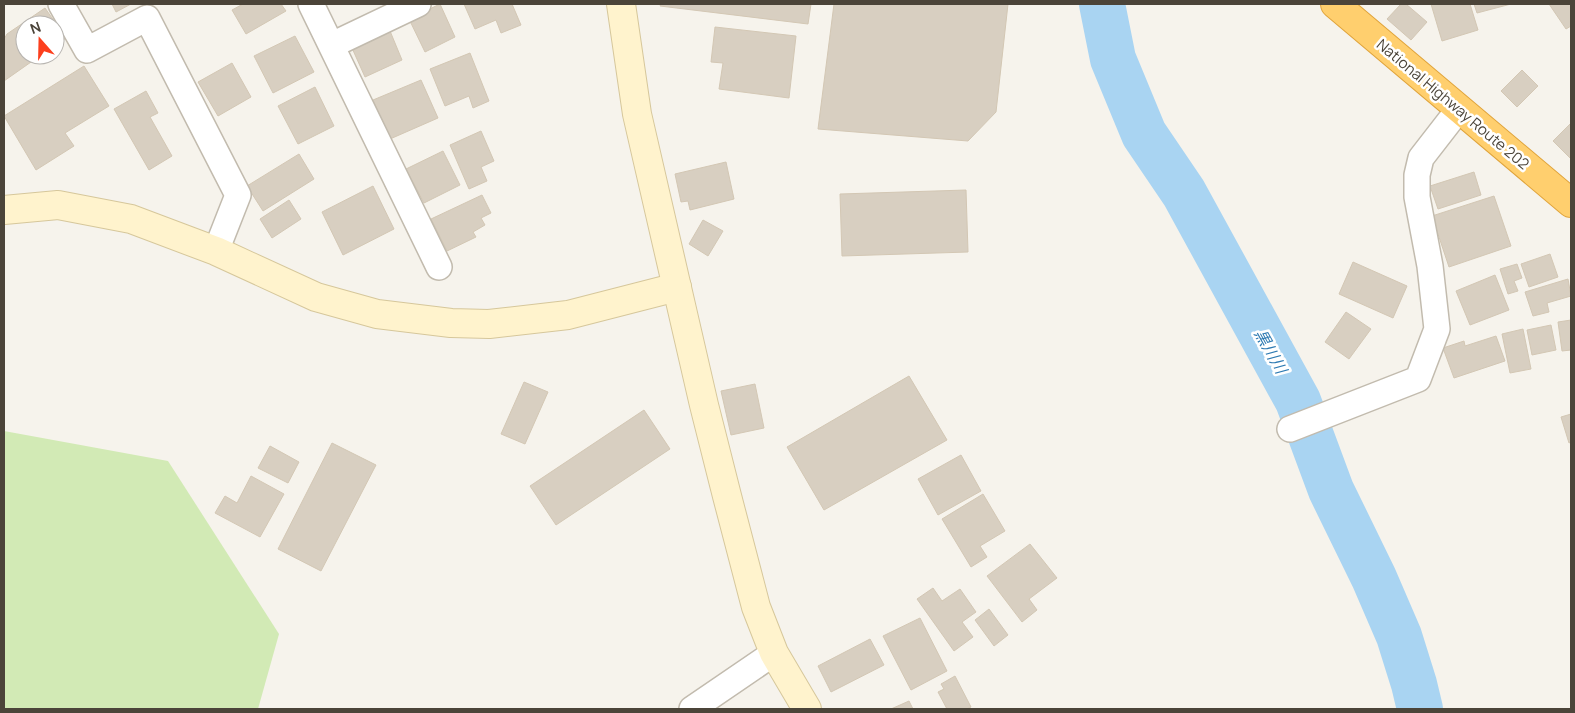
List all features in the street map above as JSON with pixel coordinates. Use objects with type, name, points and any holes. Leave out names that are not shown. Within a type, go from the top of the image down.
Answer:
[{"type":"highway","name":"National Highway Route 202","points":[[1336,4],[1571,203]]},
{"type":"street","points":[[61,4],[87,50],[147,18],[238,195],[216,251]]},
{"type":"street","points":[[311,4],[438,267]]},
{"type":"street","points":[[332,46],[418,4]]},
{"type":"street","points":[[621,4],[637,114],[704,405],[756,606],[774,653],[807,709]]},
{"type":"street","points":[[1290,428],[1418,379],[1437,329],[1430,266],[1416,197],[1417,175],[1421,158],[1459,109]]},
{"type":"street","points":[[4,210],[58,205],[132,219],[216,251],[316,297],[377,314],[451,323],[489,324],[568,315],[677,286]]},
{"type":"street","points":[[692,709],[774,653]]},
{"type":"green space","points":[[4,431],[168,461],[279,634],[258,709],[4,709]]},
{"type":"building","points":[[112,4],[131,4],[116,12]]},
{"type":"building","points":[[243,4],[281,4],[286,11],[246,34],[232,10]]},
{"type":"building","points":[[440,4],[455,37],[425,52],[409,19]]},
{"type":"building","points":[[464,4],[512,4],[521,25],[501,33],[496,20],[475,29]]},
{"type":"building","points":[[661,4],[811,4],[808,24],[660,6]]},
{"type":"building","points":[[834,4],[1008,4],[996,112],[968,141],[818,129]]},
{"type":"building","points":[[1401,4],[1406,4],[1427,22],[1411,40],[1387,19]]},
{"type":"building","points":[[1431,4],[1470,4],[1478,30],[1442,41]]},
{"type":"building","points":[[1474,4],[1511,4],[1477,13]]},
{"type":"building","points":[[1549,4],[1571,4],[1571,26],[1566,29]]},
{"type":"building","points":[[45,8],[50,15],[35,15]]},
{"type":"building","points":[[715,27],[796,36],[789,98],[719,89],[723,63],[711,62]]},
{"type":"building","points":[[15,29],[15,65],[27,65],[4,81],[4,39],[7,34]]},
{"type":"building","points":[[390,31],[402,60],[365,77],[352,48]]},
{"type":"building","points":[[295,36],[314,72],[273,93],[254,56]]},
{"type":"building","points":[[470,53],[489,101],[473,108],[469,96],[445,106],[430,69]]},
{"type":"building","points":[[232,63],[251,97],[218,116],[198,82]]},
{"type":"building","points":[[84,66],[109,106],[65,133],[74,146],[36,170],[4,116]]},
{"type":"building","points":[[1522,70],[1538,86],[1517,107],[1501,91]]},
{"type":"building","points":[[421,80],[438,118],[390,139],[373,100]]},
{"type":"building","points":[[315,87],[334,126],[298,144],[278,106]]},
{"type":"building","points":[[146,91],[158,113],[150,117],[172,156],[149,170],[114,109]]},
{"type":"building","points":[[1571,123],[1571,157],[1570,158],[1553,141]]},
{"type":"building","points":[[481,131],[494,161],[481,167],[487,181],[469,189],[450,145]]},
{"type":"building","points":[[443,151],[460,185],[424,203],[406,169]]},
{"type":"building","points":[[299,154],[314,179],[263,211],[247,186]]},
{"type":"building","points":[[726,162],[734,199],[690,210],[688,201],[681,202],[675,174]]},
{"type":"building","points":[[1474,172],[1481,195],[1438,209],[1430,186]]},
{"type":"building","points":[[373,186],[394,229],[343,255],[322,212]]},
{"type":"building","points":[[966,190],[968,252],[842,256],[840,194]]},
{"type":"building","points":[[482,195],[491,213],[481,218],[485,225],[473,232],[476,237],[447,251],[431,219]]},
{"type":"building","points":[[1494,196],[1511,246],[1449,267],[1432,216]]},
{"type":"building","points":[[289,200],[301,219],[272,238],[260,219]]},
{"type":"building","points":[[703,220],[723,231],[708,256],[689,244]]},
{"type":"building","points":[[1550,254],[1558,277],[1529,287],[1521,264]]},
{"type":"building","points":[[1353,262],[1407,286],[1393,318],[1339,294]]},
{"type":"building","points":[[1517,264],[1522,278],[1514,281],[1518,291],[1508,294],[1500,269]]},
{"type":"building","points":[[1495,275],[1509,310],[1470,325],[1456,291]]},
{"type":"building","points":[[1568,279],[1571,296],[1547,303],[1549,312],[1533,316],[1525,292]]},
{"type":"building","points":[[1346,312],[1371,329],[1349,359],[1325,342]]},
{"type":"building","points":[[1571,320],[1571,350],[1562,351],[1558,322]]},
{"type":"building","points":[[1551,325],[1556,350],[1532,355],[1527,330]]},
{"type":"building","points":[[1523,329],[1531,369],[1510,373],[1502,334]]},
{"type":"building","points":[[1496,336],[1505,361],[1454,378],[1443,348],[1464,341],[1465,346]]},
{"type":"building","points":[[909,376],[947,440],[824,510],[787,447]]},
{"type":"building","points":[[524,382],[548,392],[525,444],[501,434]]},
{"type":"building","points":[[755,384],[764,428],[731,435],[721,391]]},
{"type":"building","points":[[644,410],[670,449],[556,525],[530,486]]},
{"type":"building","points":[[1571,414],[1571,442],[1569,443],[1561,417]]},
{"type":"building","points":[[332,443],[376,465],[321,571],[278,549]]},
{"type":"building","points":[[270,446],[299,462],[288,483],[258,468]]},
{"type":"building","points":[[961,455],[981,491],[938,515],[918,479]]},
{"type":"building","points":[[251,476],[284,494],[260,537],[215,513],[225,496],[237,503]]},
{"type":"building","points":[[983,494],[1005,531],[980,546],[987,557],[971,567],[942,519]]},
{"type":"building","points":[[1030,544],[1057,578],[1029,599],[1037,610],[1022,622],[987,576]]},
{"type":"building","points":[[933,588],[942,601],[960,589],[976,612],[962,622],[973,637],[954,651],[917,599]]},
{"type":"building","points":[[989,609],[1008,635],[994,646],[975,620]]},
{"type":"building","points":[[920,618],[947,671],[911,690],[883,636]]},
{"type":"building","points":[[870,639],[884,665],[831,692],[818,666]]},
{"type":"building","points":[[955,676],[971,707],[967,709],[947,709],[938,692],[944,689],[941,684]]},
{"type":"building","points":[[909,701],[913,709],[891,709]]},
{"type":"waterway","name":"黒川川","points":[[1102,4],[1113,59],[1144,134],[1184,193],[1298,401],[1331,490],[1374,578],[1399,636],[1420,709]]}]
